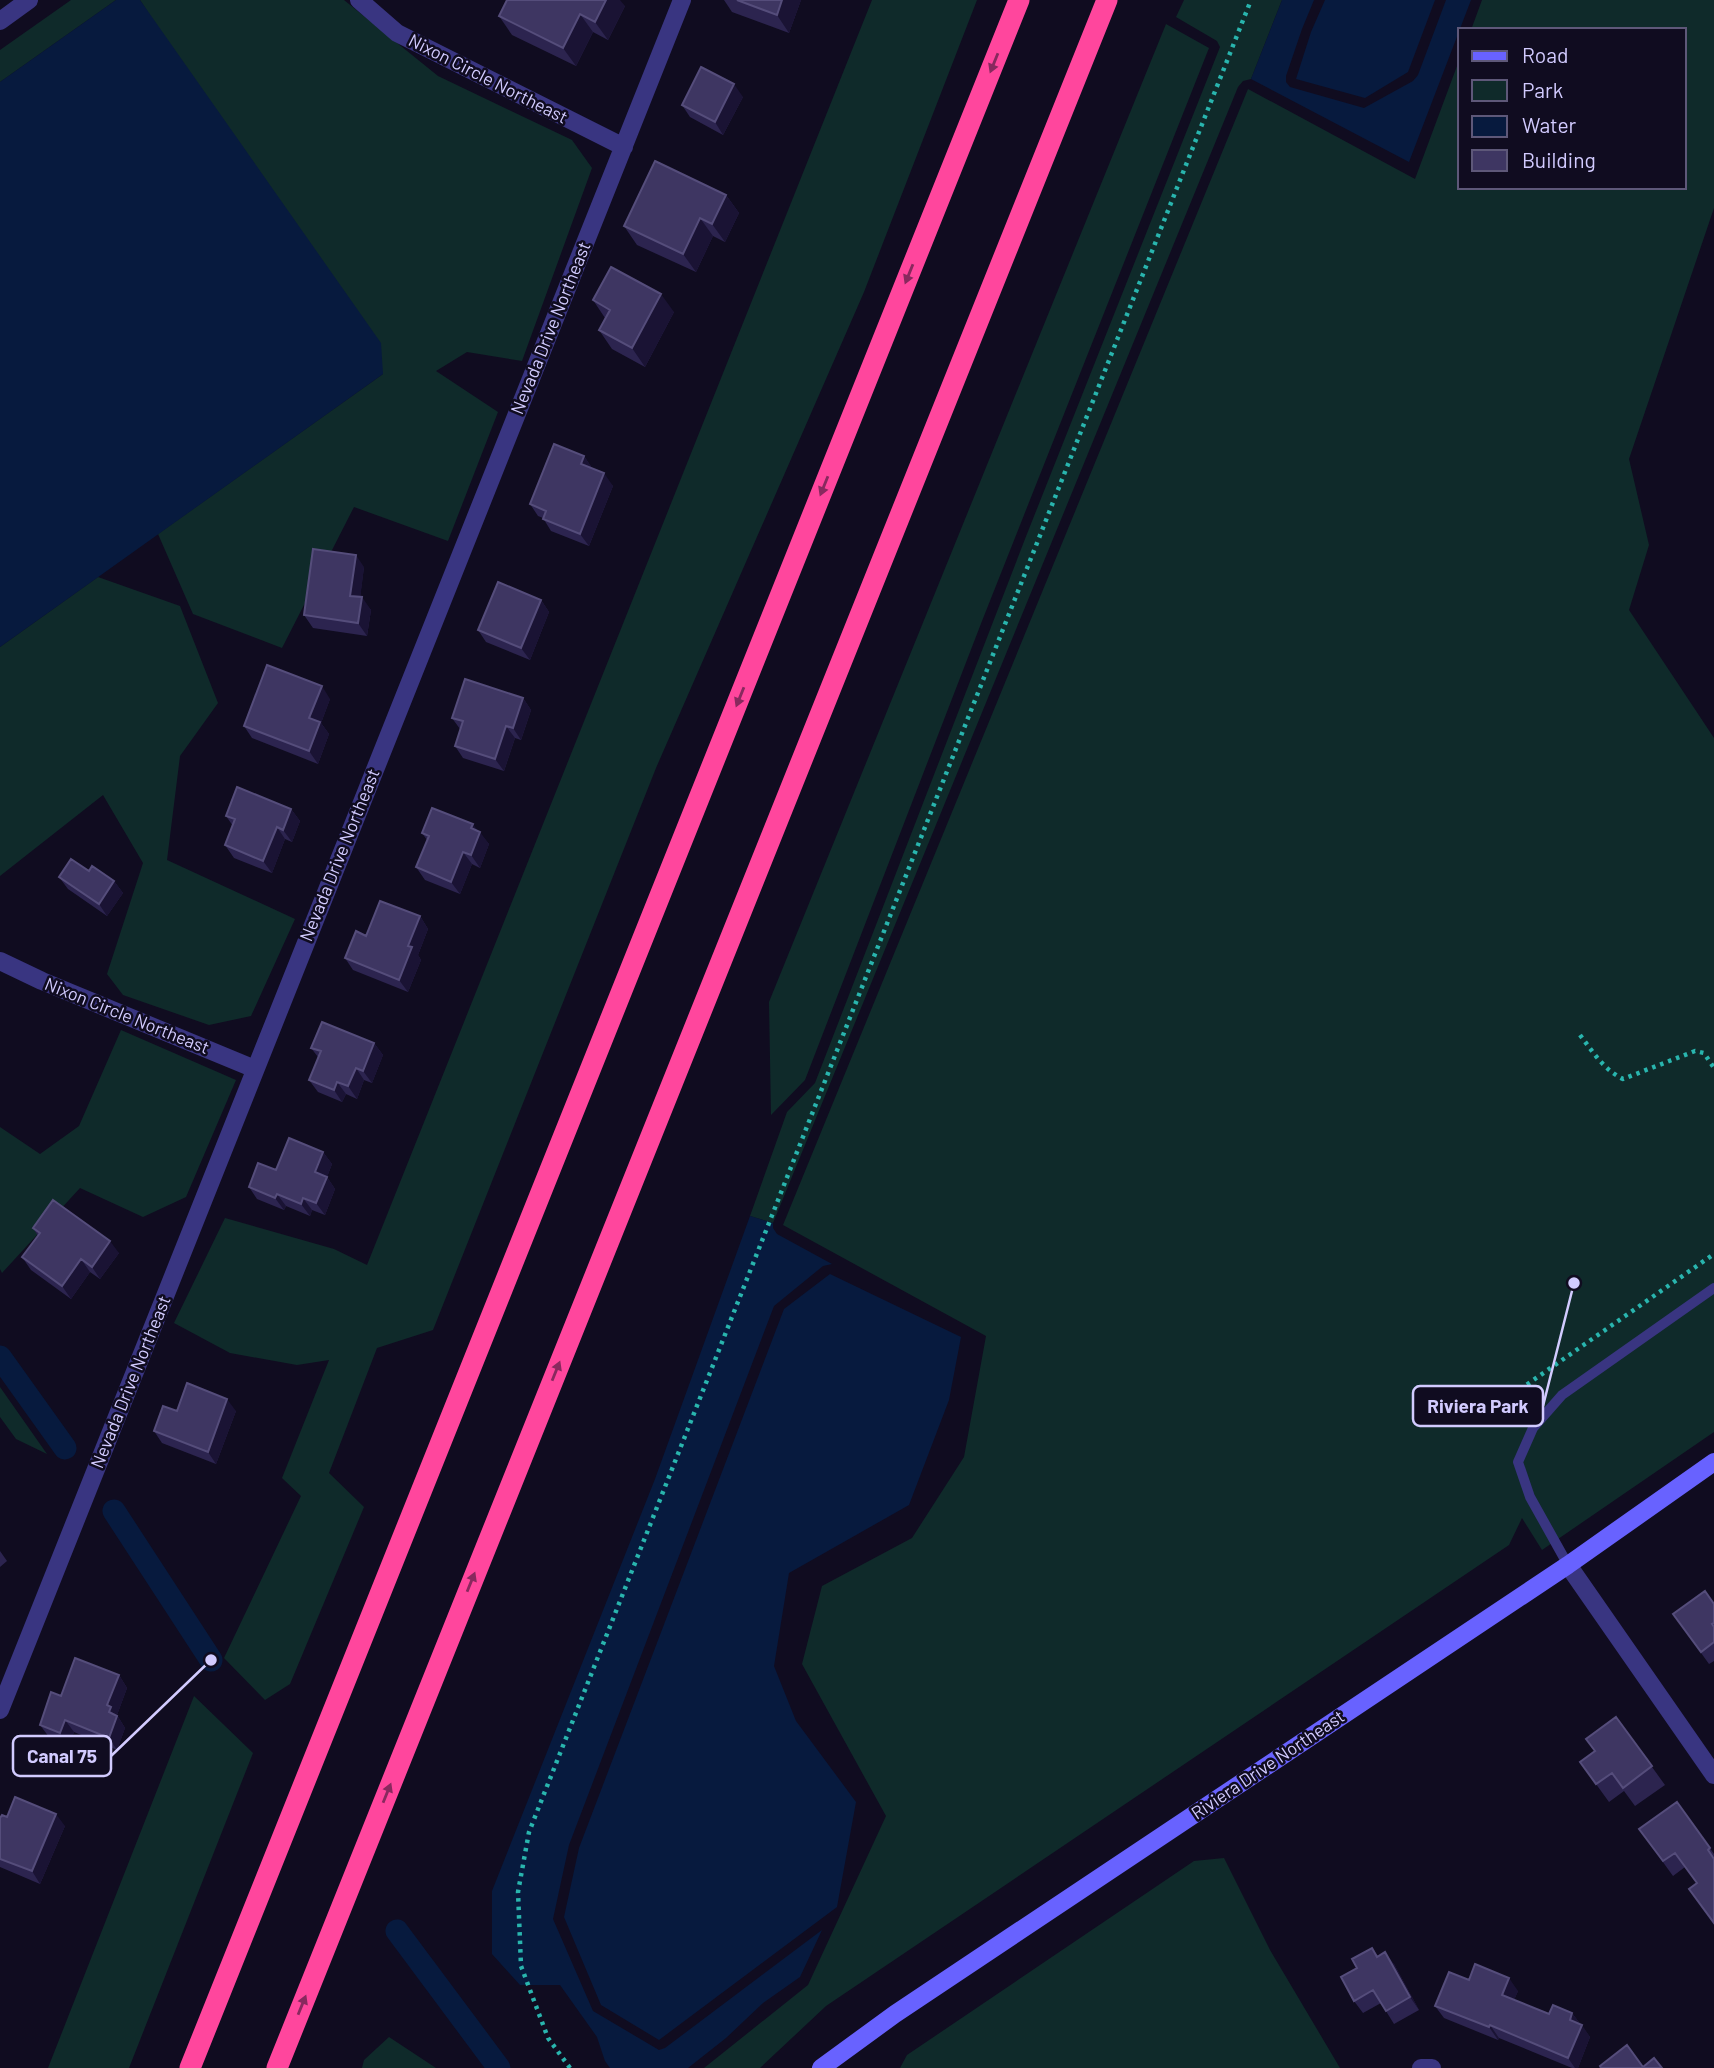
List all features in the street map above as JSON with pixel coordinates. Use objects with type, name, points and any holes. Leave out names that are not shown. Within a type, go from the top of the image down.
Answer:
[{"type":"highway","points":[[190,2068],[1019,0]]},
{"type":"highway","points":[[277,2068],[1107,0]]},
{"type":"street","points":[[0,21],[29,0]]},
{"type":"street","name":"Nixon Circle Northeast","points":[[359,0],[397,33],[624,147]]},
{"type":"street","name":"Nevada Drive Northeast","points":[[0,1710],[682,0]]},
{"type":"street","name":"Nixon Circle Northeast","points":[[0,961],[255,1069]]},
{"type":"street","name":"Riviera Drive Northeast","points":[[821,2068],[907,2006],[1568,1565],[1714,1462]]},
{"type":"street","points":[[1568,1565],[1714,1775]]},
{"type":"street","points":[[1421,2068],[1432,2068]]},
{"type":"lane","points":[[1568,1565],[1530,1497],[1518,1462],[1533,1428],[1562,1395],[1714,1288]]},
{"type":"path","points":[[570,2068],[548,2038],[522,1966],[518,1892],[529,1832],[1251,0]]},
{"type":"path","points":[[1580,1034],[1612,1074],[1623,1079],[1695,1051],[1704,1054],[1714,1068]]},
{"type":"path","points":[[1499,1404],[1714,1255]]},
{"type":"green space","points":[[71,0],[116,0],[0,82],[0,50]]},
{"type":"green space","points":[[140,0],[344,0],[438,76],[572,140],[592,168],[522,361],[467,352],[436,371],[498,412],[448,541],[354,507],[282,648],[193,614],[158,534],[383,374]]},
{"type":"green space","points":[[872,0],[977,0],[864,292],[656,768],[433,1330],[377,1348],[329,1473],[364,1507],[290,1684],[265,1700],[224,1658],[301,1496],[282,1478],[329,1360],[297,1365],[230,1353],[174,1323],[225,1218],[334,1249],[367,1265]]},
{"type":"green space","points":[[1184,0],[1282,0],[1251,79],[1243,81],[1238,87],[773,1223],[750,1216],[787,1112],[815,1083],[1025,539],[1220,47],[1217,41],[1176,17]]},
{"type":"green space","points":[[1482,0],[1714,0],[1714,208],[1629,459],[1649,545],[1629,610],[1714,738],[1714,1432],[1542,1550],[1522,1518],[1509,1545],[826,2006],[760,2068],[704,2068],[808,1985],[886,1816],[802,1664],[822,1586],[912,1538],[964,1457],[986,1336],[783,1225],[1248,89],[1415,179],[1458,63],[1458,189],[1686,189],[1686,28],[1472,28]]},
{"type":"green space","points":[[1166,24],[1209,48],[982,621],[805,1080],[771,1115],[769,1002]]},
{"type":"green space","points":[[98,577],[180,606],[218,703],[180,756],[167,860],[295,919],[251,1016],[209,1025],[123,995],[107,974],[143,863],[103,795],[0,876],[0,647]]},
{"type":"green space","points":[[121,1030],[236,1080],[186,1197],[143,1217],[80,1188],[2,1273],[0,1127],[40,1154],[79,1126]]},
{"type":"green space","points":[[0,1387],[47,1454],[16,1439],[0,1417]]},
{"type":"green space","points":[[194,1696],[253,1753],[129,2068],[48,2068]]},
{"type":"green space","points":[[1224,1858],[1270,1950],[1340,2068],[900,2068],[907,2055],[1194,1861]]},
{"type":"green space","points":[[389,2037],[436,2068],[362,2068],[364,2060]]},
{"type":"water","points":[[116,0],[140,0],[381,343],[383,374],[0,647],[0,82]]},
{"type":"water","points":[[1282,0],[1314,0],[1286,82],[1290,87],[1364,108],[1413,81],[1418,75],[1446,0],[1471,0],[1458,28],[1409,162],[1251,79]]},
{"type":"water","points":[[1325,0],[1435,0],[1408,72],[1365,98],[1296,79],[1311,32]]},
{"type":"water","points":[[750,1216],[773,1223],[777,1234],[832,1264],[823,1266],[774,1306],[569,1845],[553,1919],[593,2011],[659,2050],[822,1930],[800,1977],[763,2003],[726,2038],[688,2068],[610,2068],[597,2037],[560,1985],[520,1985],[492,1954],[492,1891],[655,1479]]},
{"type":"water","points":[[830,1274],[961,1337],[949,1400],[909,1505],[789,1573],[774,1666],[796,1721],[856,1802],[837,1907],[659,2040],[601,2005],[564,1917],[579,1848],[784,1309]]},
{"type":"building","points":[[507,0],[606,0],[595,22],[580,14],[563,48],[499,16]]},
{"type":"building","points":[[737,0],[782,0],[777,15]]},
{"type":"building","points":[[701,67],[734,84],[715,122],[682,105]]},
{"type":"building","points":[[655,161],[726,195],[712,224],[700,218],[683,254],[624,226]]},
{"type":"building","points":[[611,267],[661,294],[632,348],[599,330],[610,310],[593,300]]},
{"type":"building","points":[[554,444],[584,456],[581,464],[604,473],[580,534],[543,519],[546,511],[530,504]]},
{"type":"building","points":[[313,549],[356,555],[350,596],[362,597],[358,623],[304,615]]},
{"type":"building","points":[[498,582],[541,600],[521,648],[478,630]]},
{"type":"building","points":[[267,665],[322,686],[309,718],[320,722],[309,751],[244,726]]},
{"type":"building","points":[[465,679],[523,698],[513,728],[506,726],[495,759],[455,746],[463,721],[452,718]]},
{"type":"building","points":[[237,787],[291,809],[283,830],[277,827],[263,861],[225,845],[235,819],[226,816]]},
{"type":"building","points":[[432,808],[473,824],[471,828],[480,832],[471,855],[463,852],[451,882],[416,867],[429,836],[422,833]]},
{"type":"building","points":[[71,859],[89,871],[92,866],[114,881],[99,904],[59,877]]},
{"type":"building","points":[[380,901],[420,916],[399,980],[345,958],[356,931],[366,936]]},
{"type":"building","points":[[322,1022],[374,1043],[363,1071],[356,1068],[348,1086],[337,1082],[334,1090],[309,1080],[321,1051],[311,1048]]},
{"type":"building","points":[[289,1138],[323,1152],[315,1172],[327,1177],[316,1203],[303,1198],[301,1204],[277,1194],[275,1198],[249,1187],[258,1163],[276,1170]]},
{"type":"building","points":[[53,1200],[110,1241],[92,1267],[81,1259],[62,1286],[22,1257],[40,1233],[33,1228]]},
{"type":"building","points":[[187,1383],[227,1399],[208,1452],[154,1431],[163,1406],[177,1411]]},
{"type":"building","points":[[1705,1591],[1714,1604],[1714,1642],[1701,1652],[1673,1614]]},
{"type":"building","points":[[75,1658],[119,1675],[107,1705],[111,1707],[109,1712],[117,1716],[109,1738],[65,1720],[60,1733],[40,1725],[51,1692],[61,1696]]},
{"type":"building","points":[[1616,1717],[1652,1766],[1623,1788],[1612,1773],[1596,1784],[1580,1762],[1595,1751],[1586,1739]]},
{"type":"building","points":[[15,1797],[56,1814],[32,1871],[0,1859],[0,1818],[2,1815],[7,1817]]},
{"type":"building","points":[[1677,1802],[1710,1848],[1708,1850],[1714,1859],[1714,1923],[1689,1889],[1697,1883],[1675,1853],[1663,1861],[1639,1829]]},
{"type":"building","points":[[1372,1948],[1377,1957],[1385,1952],[1410,1997],[1386,2011],[1373,1990],[1354,2001],[1341,1977],[1357,1968],[1352,1959]]},
{"type":"building","points":[[1475,1964],[1509,1978],[1502,1995],[1549,2014],[1553,2005],[1572,2013],[1570,2020],[1582,2025],[1568,2058],[1490,2025],[1489,2027],[1435,2006],[1449,1972],[1469,1980]]},
{"type":"building","points":[[1627,2045],[1643,2067],[1654,2058],[1662,2068],[1601,2068],[1600,2066]]},
{"type":"waterway","points":[[0,1357],[65,1448]]},
{"type":"waterway","points":[[114,1511],[211,1660]]},
{"type":"waterway","points":[[397,1931],[499,2068]]},
{"type":"place","name":"Riviera Park","points":[[1574,1283]]},
{"type":"place","name":"Canal 75","points":[[211,1660]]}]
